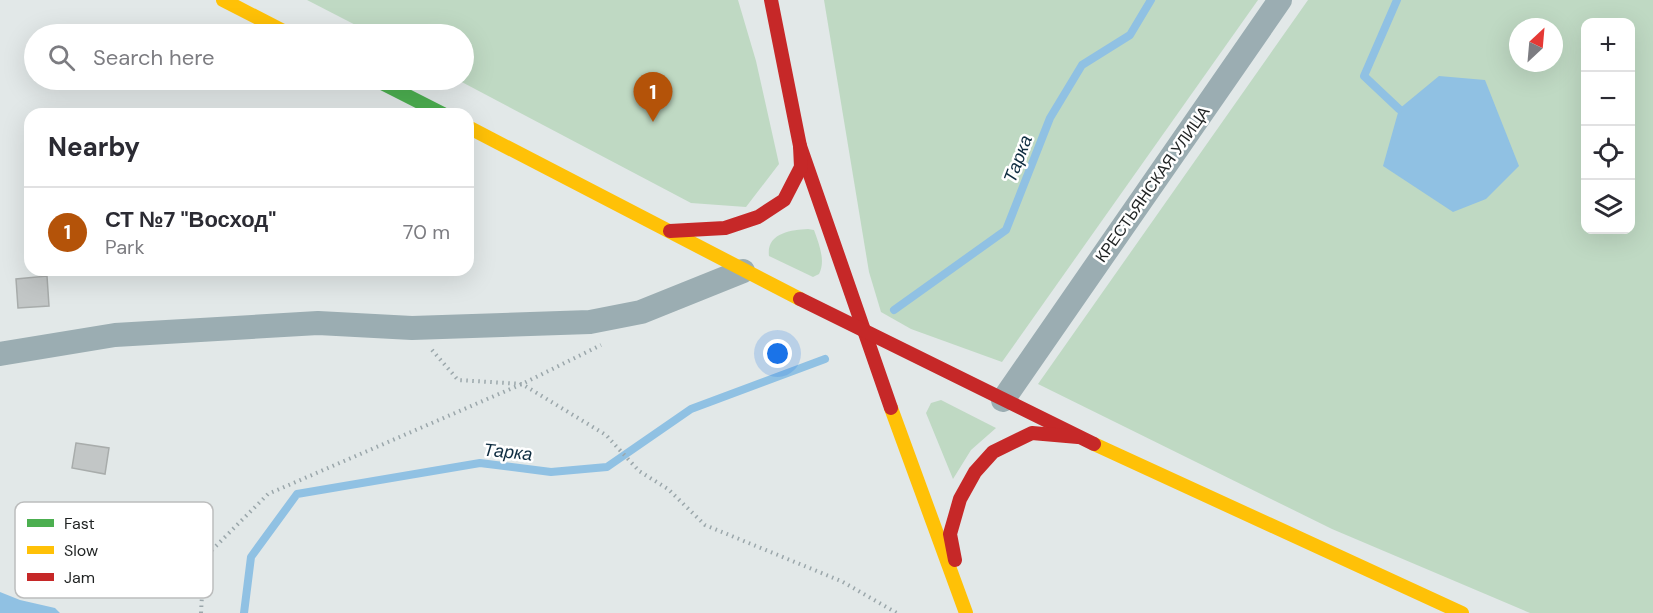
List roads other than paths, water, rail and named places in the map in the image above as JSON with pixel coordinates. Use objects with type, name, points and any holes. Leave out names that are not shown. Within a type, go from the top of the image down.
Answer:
[{"type":"main road","points":[[223,0],[270,24]]},
{"type":"main road","points":[[771,0],[800,146],[864,332],[966,612]]},
{"type":"main road","points":[[396,90],[431,108]]},
{"type":"main road","points":[[474,130],[743,271],[1080,438],[1462,613]]},
{"type":"main road","points":[[670,231],[725,228],[758,217],[784,200],[801,167],[800,146]]},
{"type":"main road","points":[[966,612],[950,534],[960,499],[975,472],[993,452],[1032,433],[1080,438]]},
{"type":"street","name":"КРЕСТЬЯНСКАЯ УЛИЦА","points":[[1003,400],[1280,0]]},
{"type":"street","points":[[0,354],[116,335],[318,323],[412,328],[590,322],[641,312],[743,271]]},
{"type":"water","points":[[1439,76],[1485,80],[1519,166],[1486,199],[1453,212],[1383,166],[1399,109]]},
{"type":"water","points":[[0,592],[20,600],[55,608],[60,613],[0,613]]},
{"type":"waterway","name":"Тарка","points":[[894,310],[1006,230],[1050,118],[1082,65],[1130,35],[1151,0]]},
{"type":"waterway","points":[[1397,0],[1364,76],[1399,109]]},
{"type":"waterway","name":"Тарка","points":[[244,613],[251,557],[297,494],[480,463],[551,472],[607,467],[691,409],[825,359]]},
{"type":"place","name":"СТ №7 \"Восход\"","points":[[653,122]]}]
